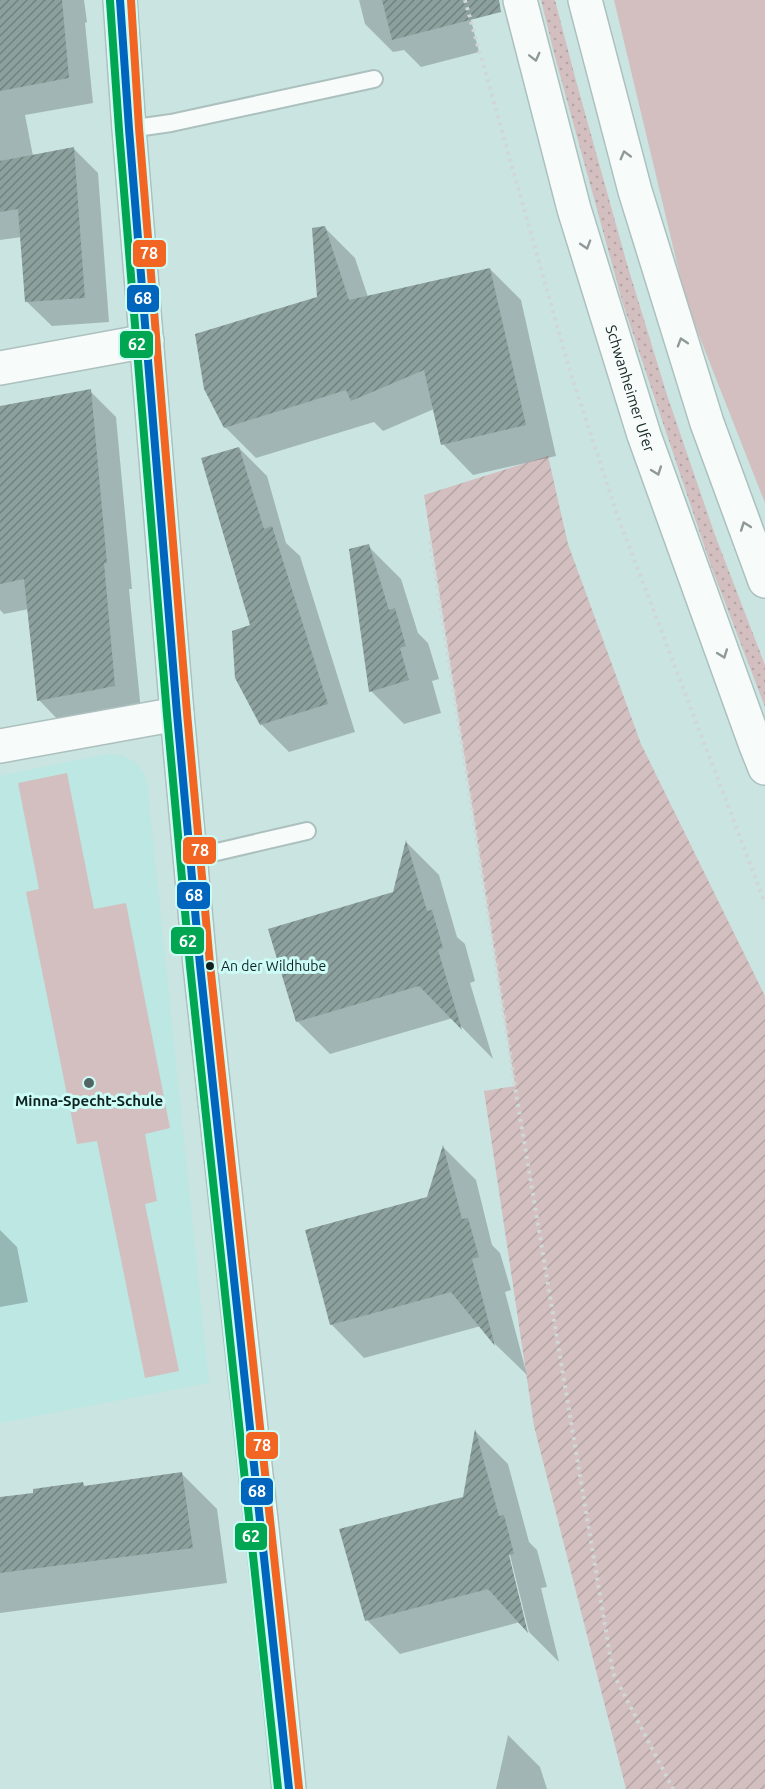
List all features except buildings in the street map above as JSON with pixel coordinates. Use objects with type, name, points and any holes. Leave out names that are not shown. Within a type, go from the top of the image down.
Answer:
[{"type":"street","points":[[120,0],[177,714],[200,965],[289,1789]]},
{"type":"street","name":"Schwanheimer Ufer","points":[[520,0],[574,209],[644,435],[765,768]]},
{"type":"street","points":[[585,0],[634,191],[707,423],[765,581]]},
{"type":"street","points":[[0,368],[147,341]]},
{"type":"street","points":[[0,746],[177,714]]},
{"type":"lane","points":[[129,129],[171,123],[374,79]]},
{"type":"lane","points":[[191,858],[307,831]]},
{"type":"path","points":[[465,0],[569,368],[614,506],[765,903]]},
{"type":"path","points":[[430,542],[515,1087],[613,1672],[673,1789]]},
{"type":"shaded area","points":[[541,0],[555,0],[627,264],[667,395],[715,535],[765,665],[765,707],[711,566],[623,304]]},
{"type":"shaded area","points":[[614,0],[765,0],[765,503],[687,305]]},
{"type":"shaded area","points":[[548,456],[568,544],[641,744],[765,996],[765,1789],[626,1789],[534,1426],[484,1091],[515,1086],[424,495]]},
{"type":"shaded area","name":"Minna-Specht-Schule","points":[[106,754],[121,755],[137,763],[147,783],[209,1383],[0,1423],[0,776]]},
{"type":"shaded area","points":[[67,773],[94,909],[126,903],[170,1128],[145,1134],[157,1201],[145,1204],[179,1371],[145,1378],[97,1141],[77,1144],[26,892],[39,889],[18,783]]},
{"type":"transit line","name":"68","points":[[120,0],[177,714],[200,965],[289,1789]]},
{"type":"transit line","name":"78","points":[[131,0],[139,128],[210,964],[299,1788]]},
{"type":"transit line","name":"62","points":[[110,1],[167,715],[190,966],[278,1789]]},
{"type":"place","name":"An der Wildhube","points":[[210,966]]},
{"type":"place","name":"Minna-Specht-Schule","points":[[89,1083]]}]
